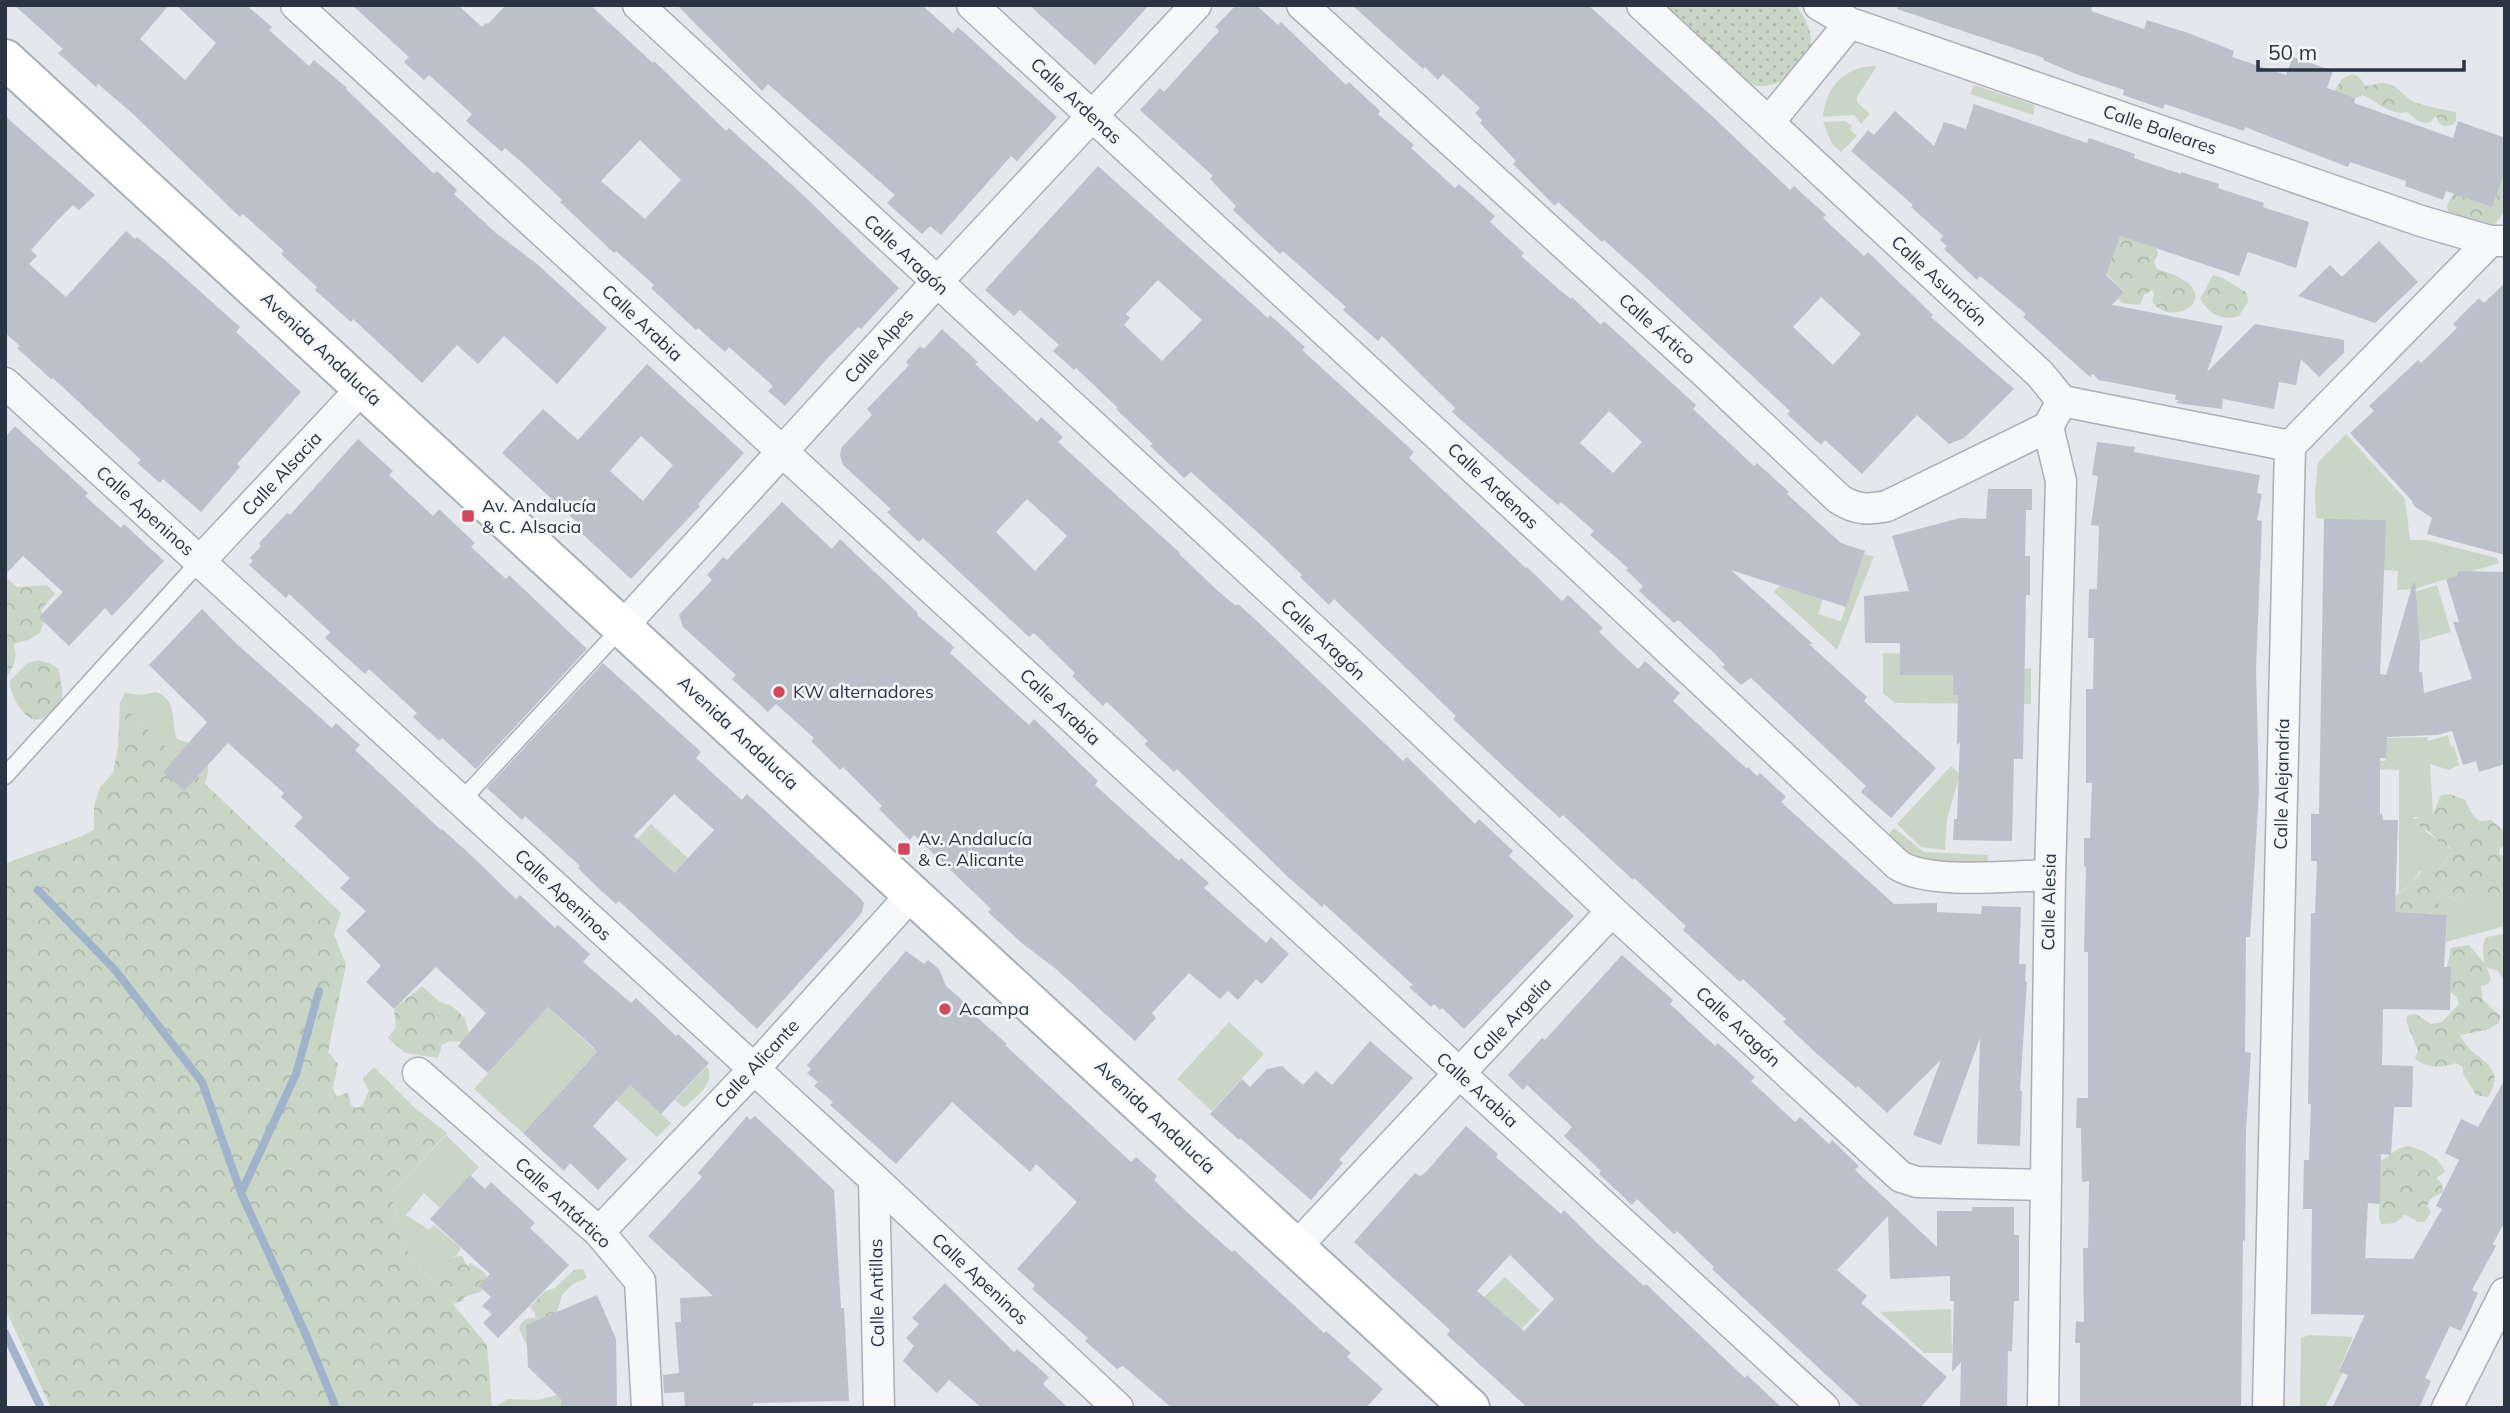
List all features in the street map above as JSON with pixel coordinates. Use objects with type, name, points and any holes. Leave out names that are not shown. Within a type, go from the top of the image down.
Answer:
[{"type":"street","name":"Calle Arabia","points":[[296,5],[1824,1408]]},
{"type":"street","name":"Calle Aragón","points":[[638,5],[1901,1177],[1917,1182],[2045,1185]]},
{"type":"street","name":"Calle Ardenas","points":[[972,5],[1898,864],[1920,875],[2050,875]]},
{"type":"street","name":"Calle Alpes","points":[[622,627],[936,283],[1196,5]]},
{"type":"street","name":"Calle Ártico","points":[[1302,5],[1702,370],[1839,499],[1852,508],[1867,510],[1887,506],[2055,414]]},
{"type":"street","name":"Calle Asunción","points":[[1642,5],[2040,374],[2055,414]]},
{"type":"street","name":"Calle Baleares","points":[[1819,5],[1850,23],[2421,221],[2498,241]]},
{"type":"street","points":[[1769,122],[1850,23]]},
{"type":"street","name":"Avenida Andalucía","points":[[5,59],[1470,1408]]},
{"type":"street","points":[[2055,414],[2290,446],[2498,241]]},
{"type":"street","name":"Calle Apeninos","points":[[5,383],[874,1179],[1118,1408]]},
{"type":"street","name":"Calle Alsacia","points":[[200,561],[363,387]]},
{"type":"street","name":"Calle Alesia","points":[[2043,1408],[2050,875],[2061,481],[2055,414]]},
{"type":"street","name":"Calle Alejandría","points":[[2269,1408],[2290,446]]},
{"type":"street","name":"Calle Alicante","points":[[599,1232],[753,1070],[912,894]]},
{"type":"street","name":"Calle Argelia","points":[[1296,1247],[1612,911]]},
{"type":"street","name":"Calle Antártico","points":[[418,1073],[599,1232],[640,1282],[647,1408]]},
{"type":"street","name":"Calle Antillas","points":[[874,1179],[879,1408]]},
{"type":"street","points":[[2447,1408],[2494,1340],[2505,1293]]},
{"type":"lane","points":[[5,776],[200,561]]},
{"type":"lane","points":[[461,801],[622,627]]},
{"type":"green space","points":[[1660,5],[1796,5],[1810,31],[1810,49],[1801,66],[1786,79],[1768,86],[1755,85],[1743,81]]},
{"type":"green space","points":[[1877,66],[1857,97],[1857,102],[1870,114],[1861,124],[1854,115],[1823,117],[1828,96],[1839,80],[1856,69]]},
{"type":"green space","points":[[2352,74],[2358,76],[2366,86],[2388,84],[2417,103],[2456,112],[2456,121],[2452,125],[2444,126],[2438,122],[2437,117],[2431,122],[2420,122],[2407,112],[2395,112],[2363,95],[2355,98],[2346,95],[2331,97],[2342,79]]},
{"type":"green space","points":[[1974,85],[2035,105],[2033,115],[1970,94]]},
{"type":"green space","points":[[1845,121],[1852,126],[1850,130],[1857,136],[1841,152],[1832,144],[1823,122]]},
{"type":"green space","points":[[2505,172],[2505,210],[2488,235],[2449,218],[2447,205],[2454,193],[2492,207]]},
{"type":"green space","points":[[2122,230],[2156,248],[2158,253],[2154,262],[2157,269],[2180,278],[2192,288],[2195,297],[2192,305],[2183,311],[2172,313],[2161,310],[2152,301],[2152,290],[2144,295],[2140,305],[2122,303],[2118,299],[2124,291],[2084,253]]},
{"type":"green space","points":[[2213,275],[2247,293],[2248,302],[2239,316],[2227,318],[2217,315],[2200,299]]},
{"type":"green space","points":[[2346,434],[2405,499],[2410,540],[2426,540],[2497,558],[2499,563],[2414,589],[2397,590],[2398,571],[2384,570],[2324,519],[2316,518],[2318,462]]},
{"type":"green space","points":[[1864,554],[1874,556],[1837,650],[1774,592],[1793,572],[1823,599],[1818,614],[1841,621]]},
{"type":"green space","points":[[5,577],[17,587],[47,585],[55,594],[41,610],[44,621],[40,633],[13,644],[14,662],[5,679]]},
{"type":"green space","points":[[2437,585],[2451,632],[2420,641],[2415,592]]},
{"type":"green space","points":[[1883,653],[1906,654],[1900,662],[1901,675],[1953,675],[1953,695],[2031,668],[2031,704],[1895,703],[1883,693]]},
{"type":"green space","points":[[38,660],[59,669],[62,702],[46,716],[36,720],[26,715],[18,705],[10,681],[27,663]]},
{"type":"green space","points":[[156,692],[171,706],[177,739],[193,745],[204,754],[208,767],[205,784],[120,703],[125,693],[141,695]]},
{"type":"green space","points":[[120,703],[341,913],[334,935],[346,964],[328,1052],[338,1064],[333,1089],[337,1097],[348,1092],[351,1105],[356,1108],[362,1106],[369,1091],[363,1078],[374,1067],[415,1108],[447,1133],[391,1193],[402,1245],[437,1286],[443,1265],[454,1257],[462,1256],[468,1267],[470,1263],[485,1274],[487,1286],[453,1304],[487,1345],[492,1408],[51,1408],[5,1308],[5,864],[94,830],[94,806],[100,787],[113,773],[118,747]]},
{"type":"green space","points":[[2448,735],[2459,765],[2449,770],[2430,764],[2433,814],[2413,817],[2416,825],[2422,826],[2426,832],[2453,851],[2438,870],[2420,871],[2412,883],[2399,893],[2399,770],[2345,768],[2346,760],[2385,761],[2384,738],[2427,737],[2428,741]]},
{"type":"green space","points":[[1951,766],[1960,774],[1947,819],[1945,850],[1921,847],[1897,824]]},
{"type":"green space","points":[[2450,794],[2465,800],[2471,813],[2479,821],[2491,820],[2505,832],[2505,846],[2500,848],[2499,854],[2505,857],[2505,892],[2496,897],[2482,893],[2467,903],[2442,892],[2436,895],[2438,907],[2406,928],[2389,906],[2391,902],[2425,868],[2428,866],[2438,870],[2453,852],[2449,847],[2441,846],[2428,831],[2409,820],[2433,814],[2441,795]]},
{"type":"green space","points":[[651,824],[688,858],[633,914],[637,839]]},
{"type":"green space","points":[[1894,828],[1924,852],[1988,855],[1987,864],[1926,863],[1913,859],[1886,837]]},
{"type":"green space","points":[[2442,892],[2453,899],[2467,902],[2482,893],[2497,895],[2505,892],[2505,926],[2446,942],[2447,916],[2429,914],[2438,906],[2435,895]]},
{"type":"green space","points":[[2505,934],[2505,982],[2498,971],[2486,967],[2491,978],[2488,984],[2481,986],[2483,1000],[2500,1016],[2499,1023],[2486,1030],[2460,1035],[2465,1044],[2492,1069],[2494,1086],[2488,1097],[2476,1095],[2463,1073],[2463,1067],[2456,1063],[2434,1066],[2419,1062],[2415,1058],[2418,1051],[2406,1021],[2407,1016],[2416,1014],[2431,1024],[2442,1022],[2459,1004],[2457,997],[2450,992],[2451,967],[2447,967],[2451,948],[2469,945],[2484,963],[2483,945],[2486,937]]},
{"type":"green space","points":[[422,986],[440,1002],[458,1011],[465,1019],[469,1033],[462,1042],[450,1041],[442,1045],[438,1058],[405,1053],[388,1038],[396,1027],[394,1009]]},
{"type":"green space","points":[[548,1007],[597,1052],[581,1069],[616,1100],[606,1111],[572,1079],[523,1133],[474,1089]]},
{"type":"green space","points":[[1229,1022],[1264,1054],[1212,1111],[1177,1079]]},
{"type":"green space","points":[[707,1066],[707,1084],[684,1108],[675,1100]]},
{"type":"green space","points":[[630,1085],[671,1123],[657,1137],[616,1100]]},
{"type":"green space","points":[[446,1135],[479,1167],[440,1208],[424,1193],[406,1215],[429,1230],[434,1225],[461,1248],[456,1256],[444,1264],[438,1287],[402,1245],[391,1193]]},
{"type":"green space","points":[[2408,1146],[2435,1158],[2443,1167],[2445,1172],[2436,1178],[2442,1184],[2443,1192],[2430,1199],[2427,1206],[2431,1212],[2425,1222],[2418,1222],[2404,1214],[2394,1223],[2381,1224],[2381,1161],[2398,1149]]},
{"type":"green space","points":[[583,1269],[587,1278],[573,1284],[562,1295],[557,1312],[532,1350],[526,1344],[519,1328],[525,1320],[535,1318],[530,1307],[545,1291],[555,1288],[574,1270]]},
{"type":"green space","points":[[1505,1277],[1540,1310],[1518,1332],[1481,1300]]},
{"type":"green space","points":[[1951,1309],[1952,1353],[1924,1353],[1880,1312]]},
{"type":"green space","points":[[2309,1335],[2353,1337],[2339,1370],[2343,1372],[2325,1408],[2300,1408],[2301,1338]]},
{"type":"green space","points":[[561,1394],[561,1408],[493,1408],[508,1399],[537,1400]]},
{"type":"building","points":[[14,5],[169,5],[140,39],[185,80],[216,43],[176,5],[246,5],[272,27],[269,30],[309,66],[314,60],[347,88],[434,174],[437,171],[457,190],[454,194],[496,233],[537,264],[607,328],[557,384],[504,336],[478,364],[457,345],[422,383],[353,319],[351,322],[315,290],[317,287],[281,254],[284,251],[243,214],[240,217],[132,113],[98,84],[96,87],[58,53],[63,49]]},
{"type":"building","points":[[352,5],[458,5],[482,27],[506,5],[590,5],[653,63],[654,61],[726,131],[729,128],[802,194],[899,288],[861,329],[858,327],[824,362],[785,406],[768,391],[773,386],[729,347],[725,352],[698,328],[696,330],[651,288],[654,285],[616,251],[614,253],[526,166],[505,148],[502,152],[466,121],[472,114],[429,75],[424,80],[404,62],[409,57]],"holes":[[[640,140],[681,180],[645,219],[601,181]]]},
{"type":"building","points":[[677,5],[922,5],[953,33],[958,27],[1057,117],[1017,161],[1011,156],[941,235],[930,226],[922,234],[887,203],[895,195],[768,84],[762,91]]},
{"type":"building","points":[[1029,5],[1149,5],[1095,65]]},
{"type":"building","points":[[1236,5],[1256,5],[1278,25],[1281,22],[1346,85],[1349,82],[1380,111],[1378,114],[1414,145],[1411,148],[1455,188],[1459,184],[1495,216],[1490,222],[1524,253],[1521,256],[1562,292],[1571,299],[1572,297],[1601,325],[1604,321],[1696,405],[1693,409],[1754,466],[1757,463],[1841,543],[1865,551],[1846,607],[1731,570],[1813,644],[1809,644],[1867,697],[1864,701],[1936,768],[1891,818],[1861,792],[1866,786],[1751,678],[1741,685],[1722,667],[1725,665],[1715,654],[1678,620],[1674,623],[1639,591],[1643,586],[1626,570],[1628,568],[1590,535],[1594,531],[1561,502],[1558,505],[1452,412],[1455,408],[1382,336],[1378,341],[1343,310],[1346,307],[1283,251],[1280,254],[1233,210],[1236,206],[1210,179],[1213,176],[1140,110],[1160,88],[1164,92],[1219,31],[1215,27]],"holes":[[[1609,411],[1642,442],[1613,473],[1580,443]]]},
{"type":"building","points":[[1352,5],[1588,5],[1790,190],[1794,186],[1826,215],[1823,218],[1864,256],[1868,252],[1933,315],[1931,317],[2014,389],[1964,438],[1949,444],[1917,415],[1862,474],[1825,440],[1821,445],[1787,414],[1790,411],[1604,240],[1602,242],[1558,202],[1555,206],[1513,164],[1516,161],[1480,123],[1482,120],[1475,113],[1480,108],[1443,74],[1438,80],[1425,67],[1423,69]],"holes":[[[1821,297],[1861,334],[1833,365],[1793,327]]]},
{"type":"building","points":[[1898,5],[2093,5],[2091,11],[2144,29],[2147,20],[2188,33],[2234,51],[2232,57],[2286,75],[2293,57],[2333,71],[2327,88],[2355,98],[2354,103],[2453,138],[2458,121],[2505,138],[2505,172],[2492,207],[2446,191],[2443,200],[2405,186],[2406,181],[2350,162],[2348,167],[2245,127],[2244,131],[2165,104],[2163,109],[2123,95],[2124,90],[2076,74],[2043,60],[2044,58],[1897,9]]},
{"type":"building","points":[[1974,104],[2087,143],[2089,138],[2135,154],[2134,158],[2219,184],[2218,188],[2264,203],[2263,207],[2309,222],[2296,268],[2248,252],[2239,276],[2120,236],[2106,275],[2124,292],[2112,305],[2223,326],[2207,372],[2255,324],[2344,340],[2344,353],[2319,377],[2301,359],[2296,385],[2279,382],[2274,409],[2223,399],[2222,409],[2176,403],[2179,400],[2175,400],[2176,395],[2099,380],[2093,374],[2090,377],[2023,317],[2026,314],[1980,276],[1977,280],[1944,249],[1947,246],[1940,240],[1943,236],[1911,207],[1913,205],[1851,151],[1868,130],[1874,135],[1895,111],[1934,146],[1944,122],[1966,129]]},
{"type":"building","points":[[5,116],[95,195],[79,210],[73,205],[57,221],[31,250],[37,256],[29,264],[66,297],[126,231],[166,261],[240,327],[236,332],[301,392],[237,464],[240,467],[201,512],[163,479],[160,483],[137,463],[141,460],[17,348],[20,346],[5,333]]},
{"type":"building","points":[[1098,166],[1268,318],[1270,315],[1305,347],[1302,350],[1414,452],[1409,458],[1562,601],[1568,595],[1603,628],[1599,632],[1638,669],[1645,661],[1680,693],[1673,701],[1747,769],[1748,767],[1757,776],[1760,773],[1786,797],[1781,802],[1894,904],[1937,903],[1937,912],[1981,914],[1982,906],[2021,907],[2019,964],[2026,964],[2025,982],[2027,981],[2020,1091],[2020,1146],[1977,1144],[1980,1038],[1941,1145],[1913,1135],[1941,1060],[1887,1113],[1858,1086],[1856,1088],[1783,1022],[1786,1019],[1743,979],[1740,982],[1683,930],[1686,926],[1634,878],[1633,880],[1563,815],[1560,818],[1521,783],[1453,719],[1456,716],[1334,599],[1329,605],[1266,540],[1191,472],[1184,478],[1150,446],[1153,444],[1116,409],[1118,408],[1076,368],[1074,370],[1053,351],[1059,345],[1020,310],[1014,316],[985,290]],"holes":[[[1158,280],[1202,320],[1162,361],[1124,325],[1130,318],[1126,314]]]},
{"type":"building","points":[[2379,241],[2418,282],[2375,323],[2298,296],[2330,265],[2342,277]]},
{"type":"building","points":[[2505,283],[2505,555],[2427,534],[2432,518],[2414,506],[2350,433],[2374,411],[2369,406],[2418,360],[2421,363],[2457,328],[2453,324],[2479,298],[2484,303]]},
{"type":"building","points":[[942,329],[1037,422],[1041,417],[1063,437],[1058,442],[1218,591],[1258,622],[1403,761],[1407,757],[1475,824],[1479,819],[1513,851],[1509,856],[1574,916],[1464,1029],[1442,1008],[1440,1010],[1434,1004],[1431,1007],[1409,987],[1413,985],[1324,904],[1322,907],[1287,876],[1177,769],[1174,772],[1144,744],[1148,741],[1107,702],[1103,706],[1072,676],[1075,673],[1034,633],[1029,637],[923,538],[919,542],[887,512],[891,509],[843,465],[841,448],[872,415],[867,409],[909,365],[906,362],[920,346],[924,349]],"holes":[[[1027,499],[1067,536],[1035,571],[996,532]]]},
{"type":"building","points":[[647,364],[744,453],[698,504],[700,506],[631,579],[577,529],[581,526],[502,453],[543,409],[578,440]],"holes":[[[641,436],[673,465],[643,501],[610,471]]]},
{"type":"building","points":[[15,426],[88,493],[85,496],[121,528],[124,524],[164,561],[112,616],[105,608],[69,646],[39,617],[63,592],[23,556],[5,575],[5,437]]},
{"type":"building","points":[[358,439],[393,471],[389,475],[433,516],[439,509],[475,543],[471,547],[506,579],[509,575],[587,649],[476,769],[442,738],[439,741],[413,717],[417,713],[369,669],[365,674],[325,638],[330,632],[289,594],[286,598],[249,565],[253,561],[250,558],[261,546],[259,543],[287,513],[290,515]]},
{"type":"building","points":[[2097,442],[2135,447],[2134,452],[2260,475],[2257,493],[2262,494],[2257,520],[2262,521],[2256,669],[2259,792],[2250,937],[2246,937],[2245,1052],[2251,1053],[2246,1131],[2241,1408],[2080,1408],[2080,1343],[2075,1343],[2076,1321],[2084,1322],[2083,1248],[2088,1248],[2089,1181],[2082,1182],[2081,1128],[2076,1128],[2077,1098],[2088,1098],[2088,952],[2084,952],[2084,838],[2090,838],[2092,783],[2086,783],[2086,689],[2093,689],[2094,638],[2088,638],[2089,589],[2097,589],[2099,526],[2091,525],[2098,476],[2092,475]]},
{"type":"building","points":[[1988,489],[2032,489],[2032,510],[2026,510],[2025,556],[2030,556],[2030,595],[2026,595],[2023,759],[2014,759],[2012,841],[1953,840],[1954,819],[1957,819],[1960,742],[1957,745],[1958,695],[1953,695],[1953,675],[1900,675],[1900,643],[1865,643],[1864,596],[1909,591],[1892,536],[1960,518],[1986,519]]},
{"type":"building","points":[[782,502],[832,549],[840,539],[918,613],[917,615],[954,647],[950,653],[1029,725],[1034,719],[1098,781],[1095,785],[1179,861],[1181,858],[1209,883],[1204,888],[1266,943],[1271,937],[1289,954],[1262,984],[1256,979],[1238,1000],[1228,991],[1220,999],[1189,973],[1152,1013],[1156,1018],[1135,1041],[988,912],[991,909],[914,835],[910,840],[879,809],[882,806],[843,767],[840,770],[811,741],[814,738],[776,704],[768,712],[732,679],[736,675],[683,627],[679,615],[712,580],[707,575],[723,557],[727,560]]},
{"type":"building","points":[[2324,519],[2386,520],[2380,674],[2386,675],[2415,583],[2420,644],[2419,672],[2422,672],[2424,693],[2472,679],[2453,622],[2459,622],[2446,579],[2457,576],[2458,571],[2505,572],[2505,764],[2479,772],[2476,761],[2463,765],[2452,731],[2437,735],[2387,737],[2386,758],[2380,758],[2380,814],[2383,820],[2398,820],[2395,912],[2447,915],[2444,967],[2451,967],[2450,1010],[2383,1009],[2382,1065],[2413,1066],[2412,1107],[2394,1107],[2391,1155],[2381,1154],[2380,1204],[2368,1203],[2365,1258],[2413,1259],[2442,1209],[2436,1206],[2459,1160],[2445,1153],[2461,1119],[2478,1127],[2505,1079],[2505,1221],[2493,1244],[2496,1246],[2472,1290],[2478,1293],[2461,1331],[2450,1326],[2425,1378],[2431,1381],[2419,1408],[2332,1408],[2348,1375],[2339,1371],[2365,1315],[2311,1314],[2312,1209],[2303,1209],[2304,1160],[2309,1160],[2311,1104],[2308,1104],[2311,913],[2315,913],[2317,861],[2311,861],[2311,814],[2319,814]]},
{"type":"building","points":[[202,609],[238,645],[332,728],[336,723],[360,745],[355,750],[516,899],[520,895],[555,928],[558,925],[590,954],[583,962],[631,1003],[636,998],[709,1063],[661,1114],[630,1085],[593,1126],[627,1159],[598,1190],[570,1163],[564,1171],[523,1133],[597,1052],[591,1045],[548,1007],[488,1073],[458,1046],[486,1013],[436,967],[394,1009],[366,982],[381,966],[346,931],[366,911],[340,888],[350,878],[294,826],[303,817],[281,797],[284,793],[228,743],[184,791],[163,772],[207,722],[149,665]]},
{"type":"building","points":[[603,663],[701,752],[696,758],[742,800],[747,794],[860,898],[864,903],[862,912],[757,1029],[619,901],[616,904],[595,885],[578,868],[580,866],[525,816],[522,820],[487,788]],"holes":[[[674,794],[714,830],[674,873],[634,836]]]},
{"type":"building","points":[[906,951],[924,964],[928,960],[939,969],[946,986],[1007,1044],[1005,1045],[1131,1162],[1136,1157],[1157,1176],[1154,1180],[1189,1214],[1232,1252],[1234,1250],[1324,1333],[1326,1331],[1351,1353],[1347,1357],[1383,1389],[1366,1408],[1172,1408],[1123,1366],[1117,1369],[1085,1341],[1088,1338],[1032,1289],[1035,1285],[1017,1269],[1077,1202],[1036,1164],[1030,1172],[952,1102],[896,1164],[830,1105],[833,1102],[814,1086],[818,1082],[807,1073],[811,1069],[807,1065]]},
{"type":"building","points":[[1622,955],[1673,1000],[1670,1004],[1715,1046],[1718,1043],[1755,1077],[1751,1081],[1795,1122],[1800,1117],[1829,1144],[1832,1140],[1859,1166],[1855,1170],[1937,1247],[1937,1211],[1972,1211],[1972,1207],[2014,1207],[2014,1235],[2019,1235],[2019,1301],[2014,1301],[2012,1351],[2008,1351],[2007,1408],[1960,1408],[1961,1362],[1952,1372],[1954,1301],[1950,1301],[1950,1276],[1890,1279],[1888,1216],[1837,1270],[1867,1296],[1861,1303],[1947,1377],[1920,1408],[1862,1408],[1712,1269],[1714,1267],[1677,1231],[1674,1234],[1637,1199],[1632,1205],[1599,1174],[1601,1171],[1564,1136],[1572,1127],[1527,1085],[1523,1090],[1508,1075],[1542,1038],[1545,1040]]},
{"type":"building","points":[[1370,1041],[1413,1078],[1339,1160],[1343,1163],[1311,1200],[1210,1114],[1242,1079],[1250,1087],[1267,1069],[1282,1066],[1303,1085],[1316,1071],[1332,1085]]},
{"type":"building","points":[[747,1116],[750,1120],[755,1116],[834,1190],[849,1401],[753,1403],[753,1408],[685,1408],[684,1392],[664,1393],[663,1375],[679,1373],[675,1322],[681,1322],[680,1298],[713,1296],[648,1236],[702,1177],[698,1173]]},
{"type":"building","points":[[1466,1126],[1498,1154],[1496,1157],[1561,1214],[1564,1210],[1745,1378],[1747,1375],[1782,1408],[1528,1408],[1447,1335],[1450,1330],[1354,1242],[1415,1173],[1420,1176]],"holes":[[[1510,1255],[1554,1299],[1524,1331],[1477,1291]]]},
{"type":"building","points":[[470,1175],[485,1189],[491,1182],[535,1223],[530,1228],[569,1265],[498,1338],[483,1323],[492,1314],[482,1306],[491,1297],[479,1286],[490,1274],[430,1219]]},
{"type":"building","points":[[945,1283],[1014,1352],[1017,1349],[1049,1377],[1043,1384],[1068,1408],[982,1408],[949,1380],[937,1393],[903,1361],[914,1346],[906,1338],[919,1324],[912,1318]]},
{"type":"building","points":[[597,1295],[616,1339],[617,1408],[561,1408],[561,1399],[528,1367],[526,1325]]},
{"type":"waterway","points":[[38,890],[115,970],[202,1082],[241,1193],[336,1408]]},
{"type":"waterway","points":[[241,1193],[296,1074],[319,991]]},
{"type":"waterway","points":[[5,1333],[41,1408]]},
{"type":"place","name":"Av. Andalucía & C. Alsacia","points":[[468,516]]},
{"type":"place","name":"KW alternadores","points":[[779,692]]},
{"type":"place","name":"Av. Andalucía & C. Alicante","points":[[904,849]]},
{"type":"place","name":"Acampa","points":[[945,1009]]}]
